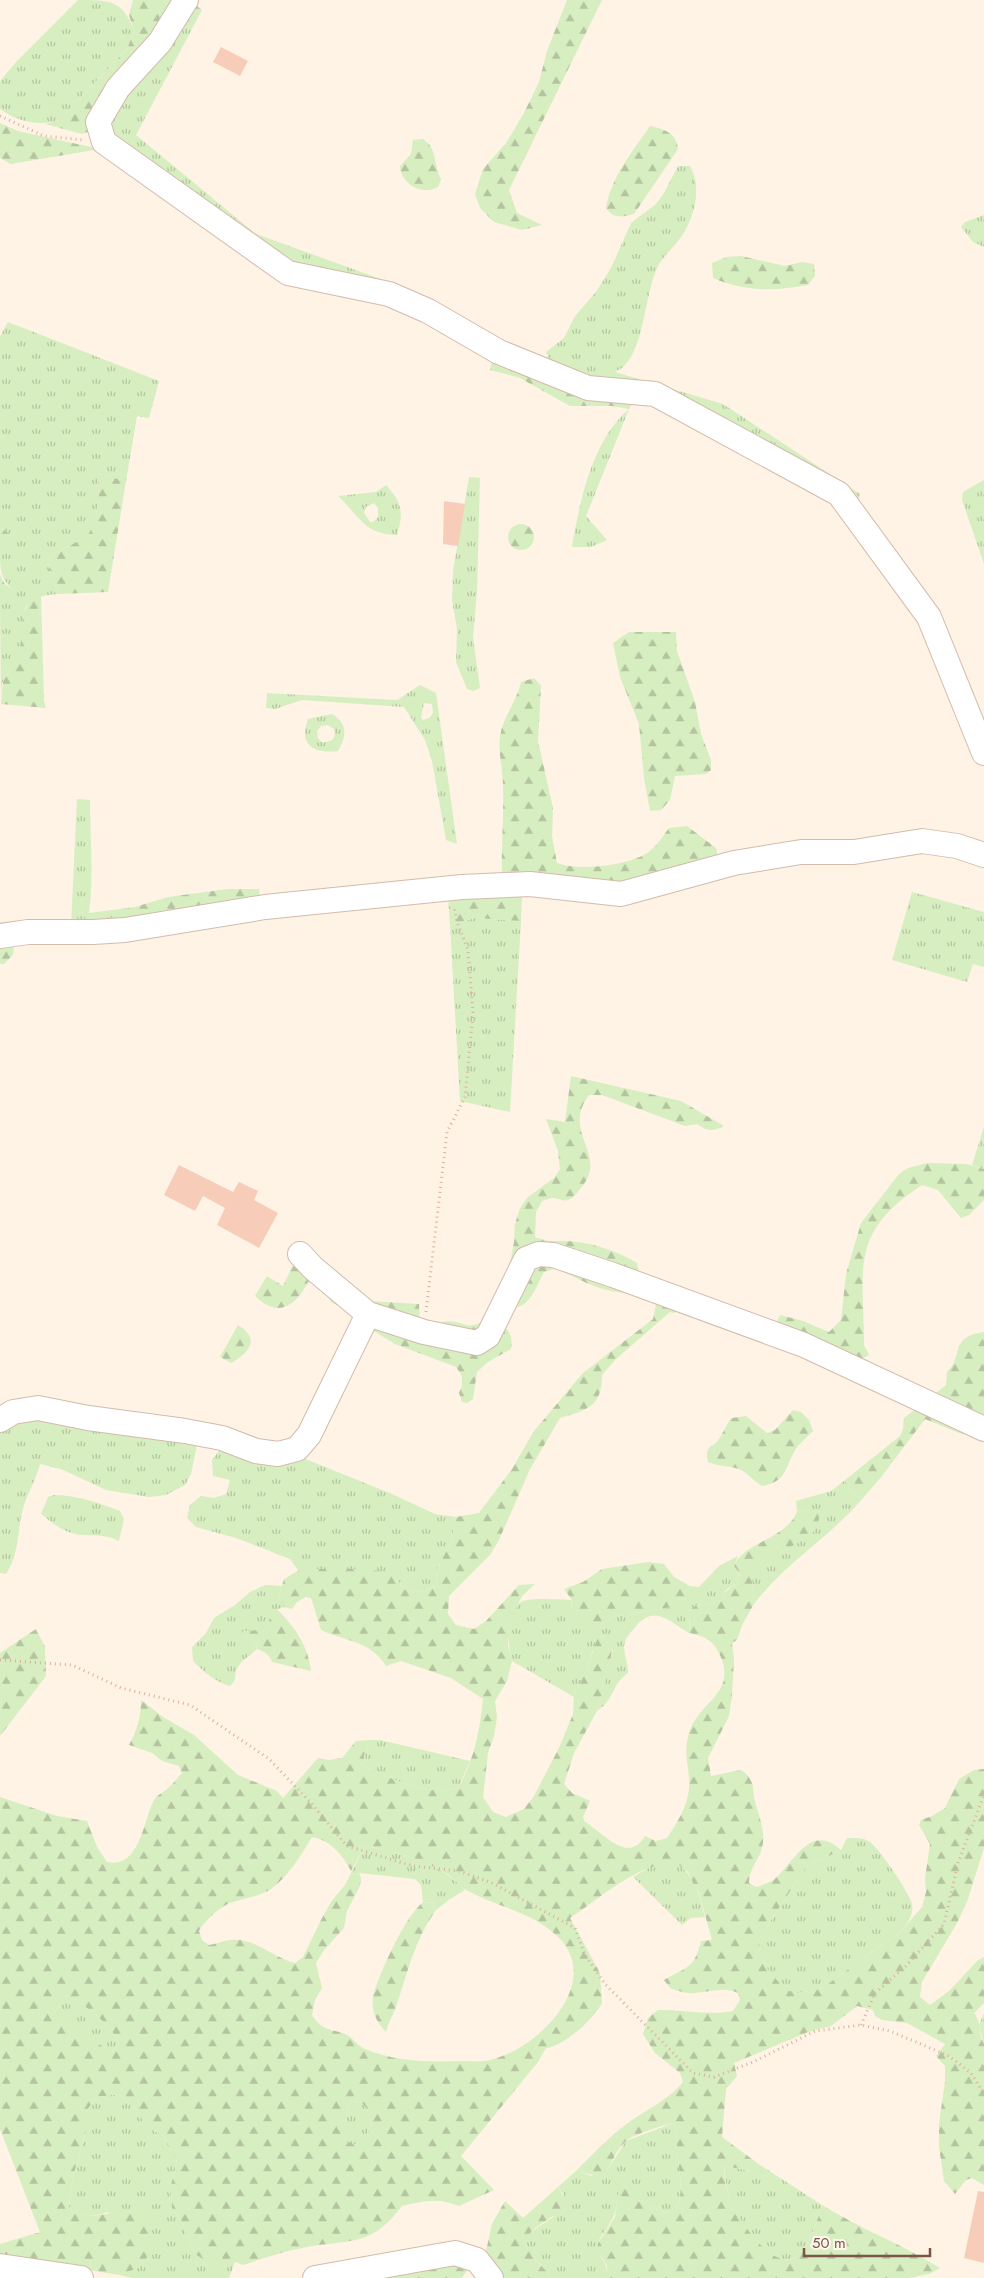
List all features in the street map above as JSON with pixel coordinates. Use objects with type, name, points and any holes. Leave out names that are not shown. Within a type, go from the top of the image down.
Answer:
[{"type":"street","points":[[186,0],[160,42],[118,88],[98,122],[104,142],[288,273],[389,294],[428,311],[499,352],[588,388],[655,394],[839,494],[929,618],[984,753]]},
{"type":"street","points":[[0,936],[28,932],[125,930],[265,907],[450,889],[530,884],[621,894],[734,863],[801,852],[854,852],[922,841],[957,846],[984,855]]},
{"type":"street","points":[[300,1254],[313,1268],[368,1314],[424,1332],[477,1343],[488,1336],[526,1259],[539,1254],[553,1255],[804,1345],[984,1429]]},
{"type":"street","points":[[0,1420],[12,1412],[38,1408],[88,1418],[185,1430],[222,1438],[256,1451],[278,1454],[297,1449],[309,1435],[368,1314]]},
{"type":"street","points":[[315,2278],[455,2253],[477,2260],[491,2278]]},
{"type":"street","points":[[0,2266],[81,2278]]},
{"type":"path","points":[[0,116],[44,136],[104,142]]},
{"type":"path","points":[[424,1332],[447,1132],[465,1097],[473,1013],[468,950],[457,922],[450,889]]},
{"type":"path","points":[[0,1660],[72,1665],[121,1688],[190,1705],[269,1759],[312,1804],[347,1846],[413,1866],[459,1871],[492,1883],[575,1928],[585,1954],[605,1984],[664,2042],[693,2074],[714,2077],[753,2062],[815,2031],[861,2024],[890,2031],[949,2056],[971,2073],[984,2094]]},
{"type":"path","points":[[861,2024],[875,1993],[906,1966],[944,1924],[958,1863],[984,1795]]},
{"type":"green space","points":[[78,0],[107,2],[114,4],[125,13],[134,31],[127,49],[58,121],[28,122],[0,109],[0,81],[16,62]]},
{"type":"green space","points":[[133,0],[189,0],[202,10],[194,25],[180,29],[131,82],[110,124],[82,134],[45,124],[58,121],[127,49],[134,31],[129,15]]},
{"type":"green space","points":[[567,0],[602,0],[509,190],[517,213],[542,225],[522,230],[494,222],[480,208],[475,194],[483,169],[506,143],[523,115],[539,82],[547,51]]},
{"type":"green space","points":[[194,25],[136,135],[256,234],[435,300],[322,272],[270,252],[114,140],[110,124],[110,113],[180,29]]},
{"type":"green space","points":[[0,123],[18,131],[100,149],[11,164],[0,158]]},
{"type":"green space","points":[[650,126],[665,130],[672,135],[678,149],[634,214],[615,216],[606,208],[613,186],[624,165]]},
{"type":"green space","points":[[423,139],[431,147],[441,179],[438,187],[425,190],[413,187],[408,183],[401,172],[400,166],[411,154],[413,140]]},
{"type":"green space","points":[[678,166],[690,166],[694,175],[696,195],[692,215],[684,233],[657,268],[636,346],[624,366],[615,372],[723,404],[860,494],[856,509],[831,483],[597,379],[550,362],[546,352],[564,338],[575,316],[596,292],[612,266],[631,223],[656,204]]},
{"type":"green space","points":[[984,215],[984,247],[973,242],[961,227],[965,222]]},
{"type":"green space","points":[[741,256],[785,266],[802,262],[814,264],[815,276],[808,285],[771,289],[737,286],[713,278],[712,263],[727,257]]},
{"type":"green space","points":[[8,322],[159,381],[149,418],[137,416],[126,481],[99,474],[96,517],[90,532],[85,537],[51,556],[49,569],[59,594],[43,596],[32,600],[26,606],[23,643],[20,655],[3,681],[1,704],[0,602],[17,594],[4,579],[0,556],[0,548],[11,535],[0,527],[0,336]]},
{"type":"green space","points":[[493,354],[638,395],[629,409],[612,406],[570,406],[520,378],[490,370]]},
{"type":"green space","points":[[629,409],[586,516],[607,540],[591,547],[572,547],[584,491],[597,454],[616,422]]},
{"type":"green space","points":[[99,474],[126,481],[108,592],[59,594],[49,569],[51,556],[85,537],[90,532],[96,517]]},
{"type":"green space","points":[[469,477],[480,478],[477,591],[473,637],[480,688],[473,691],[467,689],[456,662],[457,629],[452,600],[453,571]]},
{"type":"green space","points":[[984,480],[984,564],[962,500],[963,492]]},
{"type":"green space","points":[[386,485],[398,503],[401,514],[397,535],[386,534],[369,527],[338,496],[376,492]],"holes":[[[374,503],[378,508],[378,517],[373,522],[370,522],[364,513],[366,507]]]},
{"type":"green space","points":[[521,524],[530,528],[534,537],[530,546],[521,550],[512,546],[508,537],[512,528]]},
{"type":"green space","points":[[0,527],[11,535],[0,548]]},
{"type":"green space","points":[[0,574],[4,583],[18,594],[0,602]]},
{"type":"green space","points":[[41,595],[44,701],[46,708],[1,704],[3,681],[20,655],[23,614],[29,602]]},
{"type":"green space","points":[[629,632],[676,632],[677,651],[695,702],[701,734],[711,760],[711,770],[706,774],[675,776],[670,800],[661,810],[650,811],[644,778],[639,724],[620,677],[613,643]]},
{"type":"green space","points":[[534,678],[541,686],[538,741],[553,808],[552,836],[557,863],[576,867],[588,867],[623,862],[642,856],[650,851],[669,828],[687,826],[716,848],[719,859],[625,886],[502,879],[503,780],[500,736],[521,682]]},
{"type":"green space","points":[[420,685],[436,693],[457,844],[446,840],[432,761],[425,740],[404,707],[302,700],[275,709],[266,708],[267,693],[397,700]],"holes":[[[424,703],[432,704],[433,713],[429,718],[423,720],[421,718]]]},
{"type":"green space","points":[[332,714],[341,722],[344,735],[338,751],[322,751],[310,746],[305,735],[308,719]],"holes":[[[328,725],[334,729],[334,738],[328,742],[321,742],[317,731],[321,726]]]},
{"type":"green space","points":[[77,799],[90,800],[92,871],[89,913],[135,907],[137,919],[71,926]]},
{"type":"green space","points":[[228,889],[259,889],[261,904],[137,919],[135,907],[168,897]]},
{"type":"green space","points":[[912,892],[984,912],[984,967],[973,964],[967,982],[892,960]]},
{"type":"green space","points":[[448,896],[522,896],[521,921],[475,918],[450,925]]},
{"type":"green space","points":[[475,918],[521,921],[510,1112],[460,1101],[450,925]]},
{"type":"green space","points":[[15,939],[13,955],[4,964],[0,964],[0,941]]},
{"type":"green space","points":[[571,1076],[681,1101],[724,1126],[710,1130],[697,1124],[685,1126],[602,1095],[589,1095],[582,1109],[580,1121],[589,1155],[588,1177],[578,1192],[570,1199],[564,1201],[552,1198],[542,1201],[536,1212],[535,1237],[546,1240],[571,1241],[600,1247],[616,1252],[637,1263],[639,1273],[633,1293],[603,1289],[584,1282],[557,1268],[544,1272],[527,1302],[515,1308],[508,1308],[507,1280],[514,1242],[515,1224],[520,1208],[528,1197],[554,1178],[560,1169],[558,1151],[546,1119],[565,1122]]},
{"type":"green space","points":[[984,1127],[984,1169],[972,1165]]},
{"type":"green space","points":[[927,1163],[966,1164],[984,1169],[984,1200],[969,1215],[961,1218],[938,1190],[922,1185],[898,1203],[882,1220],[871,1237],[865,1254],[863,1274],[864,1345],[869,1355],[856,1362],[773,1330],[780,1315],[803,1321],[829,1332],[841,1320],[846,1274],[861,1223],[899,1174],[908,1168]]},
{"type":"green space","points":[[300,1250],[344,1307],[332,1303],[312,1275],[295,1300],[281,1308],[265,1304],[255,1296],[267,1276],[283,1286]]},
{"type":"green space","points":[[658,1295],[676,1301],[675,1313],[670,1312],[616,1359],[602,1375],[596,1401],[585,1409],[560,1418],[530,1469],[499,1540],[490,1555],[449,1596],[448,1614],[456,1625],[474,1629],[486,1621],[519,1585],[535,1584],[522,1596],[511,1619],[508,1645],[512,1661],[507,1681],[495,1701],[497,1717],[494,1736],[488,1753],[483,1797],[493,1812],[506,1817],[524,1809],[534,1796],[559,1748],[573,1714],[574,1697],[599,1634],[609,1638],[613,1644],[609,1668],[597,1711],[574,1753],[564,1784],[572,1793],[590,1801],[583,1817],[585,1822],[616,1844],[631,1848],[638,1844],[645,1836],[656,1841],[667,1838],[681,1815],[688,1796],[689,1782],[686,1749],[689,1733],[701,1712],[721,1688],[724,1678],[724,1667],[719,1653],[713,1644],[703,1637],[689,1633],[690,1610],[697,1605],[717,1602],[720,1596],[737,1583],[739,1572],[734,1566],[746,1551],[783,1529],[797,1512],[810,1509],[818,1512],[819,1522],[815,1530],[808,1537],[789,1547],[760,1558],[752,1578],[754,1604],[742,1625],[737,1640],[732,1643],[734,1659],[729,1716],[708,1758],[711,1776],[741,1770],[752,1783],[763,1830],[761,1851],[749,1878],[749,1883],[756,1887],[775,1879],[805,1846],[813,1842],[821,1840],[831,1843],[841,1850],[806,1867],[760,1937],[759,1953],[766,1967],[785,1990],[798,1993],[821,1989],[900,1932],[922,1907],[926,1892],[925,1878],[930,1844],[919,1825],[921,1820],[945,1808],[959,1779],[974,1770],[984,1769],[984,1848],[967,1902],[957,1923],[922,1982],[920,1997],[930,2005],[949,1991],[978,1960],[984,1957],[984,2003],[974,2013],[984,2044],[984,2185],[972,2178],[966,2180],[955,2194],[944,2181],[939,2147],[939,2123],[945,2082],[945,2066],[936,2056],[945,2044],[907,2023],[882,2020],[875,2016],[873,2010],[857,2006],[831,2026],[808,2032],[734,2063],[737,2076],[726,2089],[722,2137],[760,2165],[752,2171],[724,2166],[725,2181],[732,2203],[748,2230],[764,2248],[781,2259],[790,2259],[802,2251],[811,2236],[822,2205],[940,2268],[929,2274],[909,2278],[606,2278],[607,2266],[598,2251],[598,2243],[615,2217],[619,2188],[630,2190],[638,2200],[661,2212],[670,2212],[676,2208],[679,2202],[681,2185],[677,2134],[673,2123],[629,2139],[619,2149],[608,2169],[603,2173],[597,2175],[577,2170],[618,2131],[670,2095],[683,2082],[680,2073],[655,2053],[643,2034],[648,2018],[658,2010],[714,2013],[733,2011],[740,2000],[738,1993],[727,1990],[682,1992],[670,1988],[664,1980],[693,1962],[701,1941],[712,1940],[699,1893],[688,1872],[675,1862],[660,1864],[646,1869],[620,1883],[570,1918],[600,1973],[602,2003],[586,2024],[578,2031],[561,2042],[546,2048],[538,2062],[461,2156],[494,2190],[459,2206],[452,2203],[424,2201],[402,2206],[380,2229],[360,2239],[299,2249],[243,2265],[235,2262],[209,2263],[195,2254],[181,2220],[172,2208],[171,2185],[177,2162],[164,2136],[148,2128],[136,2110],[119,2094],[97,2097],[86,2111],[86,2131],[73,2176],[69,2207],[81,2215],[97,2216],[128,2212],[148,2217],[151,2236],[149,2255],[138,2268],[119,2275],[10,2257],[0,2253],[0,2244],[40,2232],[0,2129],[0,1797],[57,1816],[87,1821],[97,1847],[107,1862],[118,1862],[127,1858],[139,1842],[154,1800],[182,1773],[179,1766],[162,1761],[152,1753],[129,1745],[138,1724],[141,1700],[163,1717],[194,1735],[238,1775],[277,1791],[283,1798],[318,1758],[329,1760],[342,1758],[356,1741],[369,1740],[361,1765],[421,1788],[446,1790],[458,1788],[464,1778],[475,1745],[483,1699],[451,1678],[401,1661],[386,1666],[373,1651],[321,1630],[311,1598],[306,1597],[297,1602],[292,1609],[284,1607],[279,1596],[284,1579],[301,1569],[359,1569],[380,1571],[396,1578],[405,1590],[419,1592],[438,1586],[436,1572],[452,1539],[456,1517],[479,1513],[512,1469],[534,1431],[583,1373],[653,1319]],"holes":[[[312,1837],[325,1841],[335,1849],[351,1871],[365,1846],[397,1853],[438,1869],[468,1891],[526,1916],[548,1929],[558,1937],[571,1956],[574,1975],[569,1995],[558,2014],[542,2031],[523,2045],[504,2056],[485,2061],[401,2059],[365,2049],[347,2035],[321,2025],[312,2015],[315,2000],[322,1988],[316,1963],[324,1950],[344,1928],[347,1911],[360,1886],[361,1878],[359,1873],[350,1875],[345,1885],[331,1902],[303,1957],[295,1963],[249,1942],[229,1940],[209,1945],[202,1940],[199,1931],[213,1915],[230,1903],[261,1894],[271,1889],[289,1872]],[[60,1994],[77,2001],[103,2021],[116,2037],[119,2045],[113,2051],[87,2037],[71,2024],[52,2002]],[[360,2101],[369,2111],[370,2116],[368,2135],[357,2145],[350,2143],[345,2137],[345,2123],[350,2102]]]},
{"type":"green space","points":[[370,1301],[419,1304],[420,1322],[431,1328],[442,1322],[449,1321],[465,1325],[475,1325],[489,1317],[507,1329],[511,1337],[511,1349],[488,1362],[477,1372],[473,1399],[467,1403],[462,1402],[459,1393],[462,1385],[462,1376],[456,1367],[395,1344],[367,1327]]},
{"type":"green space","points":[[238,1325],[245,1330],[251,1341],[250,1346],[243,1355],[231,1363],[220,1357]]},
{"type":"green space","points":[[984,1332],[984,1440],[959,1433],[925,1419],[863,1498],[853,1495],[845,1480],[900,1436],[904,1418],[946,1385],[947,1372],[952,1366],[958,1348],[965,1338]]},
{"type":"green space","points":[[793,1410],[801,1412],[809,1420],[813,1431],[798,1446],[782,1476],[771,1484],[762,1486],[739,1469],[708,1462],[707,1453],[709,1448],[719,1439],[732,1418],[746,1416],[767,1433],[775,1430]]},
{"type":"green space","points":[[19,1415],[199,1435],[191,1474],[185,1485],[166,1495],[149,1497],[106,1490],[61,1469],[40,1464],[24,1505],[14,1558],[6,1574],[0,1573],[0,1427]]},
{"type":"green space","points":[[222,1447],[298,1456],[392,1494],[435,1514],[456,1517],[452,1539],[436,1572],[438,1586],[419,1592],[405,1590],[396,1578],[359,1569],[298,1570],[290,1559],[236,1538],[196,1527],[187,1518],[190,1505],[201,1496],[214,1498],[226,1494],[230,1480],[213,1476],[212,1460]]},
{"type":"green space","points":[[845,1480],[853,1495],[863,1498],[779,1576],[754,1604],[752,1578],[760,1558],[772,1553],[810,1509],[797,1512],[796,1501],[831,1491]]},
{"type":"green space","points":[[54,1495],[88,1500],[120,1511],[124,1519],[119,1541],[113,1538],[72,1533],[55,1525],[41,1514],[48,1497]]},
{"type":"green space","points":[[738,1556],[734,1566],[739,1571],[737,1583],[726,1590],[717,1602],[697,1605],[689,1620],[689,1633],[669,1620],[656,1616],[650,1616],[636,1626],[627,1638],[624,1646],[628,1673],[597,1711],[613,1650],[593,1650],[574,1697],[512,1661],[509,1647],[510,1621],[512,1613],[521,1602],[538,1599],[572,1600],[571,1609],[596,1627],[616,1616],[672,1607],[681,1601],[690,1586],[699,1587],[719,1566]]},
{"type":"green space","points":[[648,1562],[664,1564],[674,1577],[690,1586],[681,1601],[672,1607],[616,1616],[596,1627],[579,1625],[571,1614],[572,1600],[564,1589],[583,1582],[602,1569]]},
{"type":"green space","points":[[265,1585],[282,1586],[279,1596],[284,1607],[273,1611],[265,1630],[243,1636],[255,1642],[257,1649],[239,1666],[235,1674],[235,1680],[230,1686],[219,1682],[193,1661],[192,1647],[206,1633],[214,1618],[235,1605],[250,1592]]},
{"type":"green space","points":[[277,1609],[300,1637],[307,1653],[311,1671],[272,1662],[268,1655],[257,1649],[255,1642],[243,1636],[243,1631],[265,1630],[273,1611]]},
{"type":"green space","points":[[36,1629],[45,1647],[46,1676],[0,1736],[0,1653]]},
{"type":"green space","points":[[369,1740],[380,1740],[470,1761],[458,1788],[434,1790],[421,1788],[361,1765]]},
{"type":"green space","points":[[847,1838],[865,1839],[880,1853],[910,1899],[912,1904],[911,1916],[900,1932],[821,1989],[798,1993],[785,1991],[766,1967],[759,1953],[760,1937],[806,1867],[841,1850]]},
{"type":"green space","points":[[365,1846],[406,1855],[419,1860],[444,1873],[465,1890],[436,1910],[433,1903],[423,1902],[421,1885],[415,1879],[359,1873],[350,1875]]},
{"type":"green space","points":[[676,1862],[688,1874],[696,1887],[705,1917],[691,1918],[682,1925],[633,1877],[657,1863]]},
{"type":"green space","points":[[423,1902],[433,1903],[436,1910],[417,1945],[386,2032],[375,2016],[373,1996],[381,1973],[401,1932]]},
{"type":"green space","points":[[60,1994],[77,2001],[95,2014],[110,2029],[119,2045],[113,2051],[87,2038],[71,2025],[52,2003],[55,1997]]},
{"type":"green space","points":[[984,2013],[984,2044],[979,2025]]},
{"type":"green space","points":[[119,2094],[136,2110],[148,2128],[164,2136],[177,2162],[171,2185],[172,2208],[181,2220],[195,2254],[235,2262],[229,2278],[132,2278],[119,2275],[138,2268],[108,2212],[87,2216],[77,2214],[69,2207],[73,2176],[86,2131],[86,2111],[97,2097]]},
{"type":"green space","points":[[360,2101],[369,2111],[370,2131],[366,2138],[358,2145],[350,2144],[345,2137],[345,2123],[350,2102]]},
{"type":"green space","points":[[673,2123],[677,2134],[681,2185],[679,2202],[676,2208],[670,2212],[661,2212],[638,2200],[630,2190],[617,2200],[614,2215],[599,2241],[598,2249],[605,2264],[606,2278],[552,2278],[528,2250],[526,2240],[528,2234],[553,2217],[564,2195],[558,2187],[577,2170],[591,2176],[608,2169],[626,2141]]},
{"type":"green space","points":[[760,2165],[822,2205],[807,2244],[802,2251],[790,2259],[781,2259],[762,2247],[745,2226],[729,2196],[724,2166],[752,2171]]},
{"type":"green space","points":[[558,2187],[566,2201],[562,2208],[533,2230],[528,2236],[527,2242],[531,2254],[552,2278],[476,2278],[483,2265],[492,2224],[505,2201],[523,2218]]},
{"type":"green space","points":[[440,2262],[469,2267],[462,2278],[337,2278]]},
{"type":"building","points":[[221,47],[248,61],[240,76],[213,62]]},
{"type":"building","points":[[444,501],[465,504],[458,546],[443,544]]},
{"type":"building","points":[[179,1165],[233,1192],[239,1182],[258,1191],[254,1200],[278,1213],[259,1248],[217,1225],[225,1208],[203,1196],[195,1211],[164,1195]]},
{"type":"building","points":[[978,2191],[984,2192],[984,2263],[964,2258]]}]
